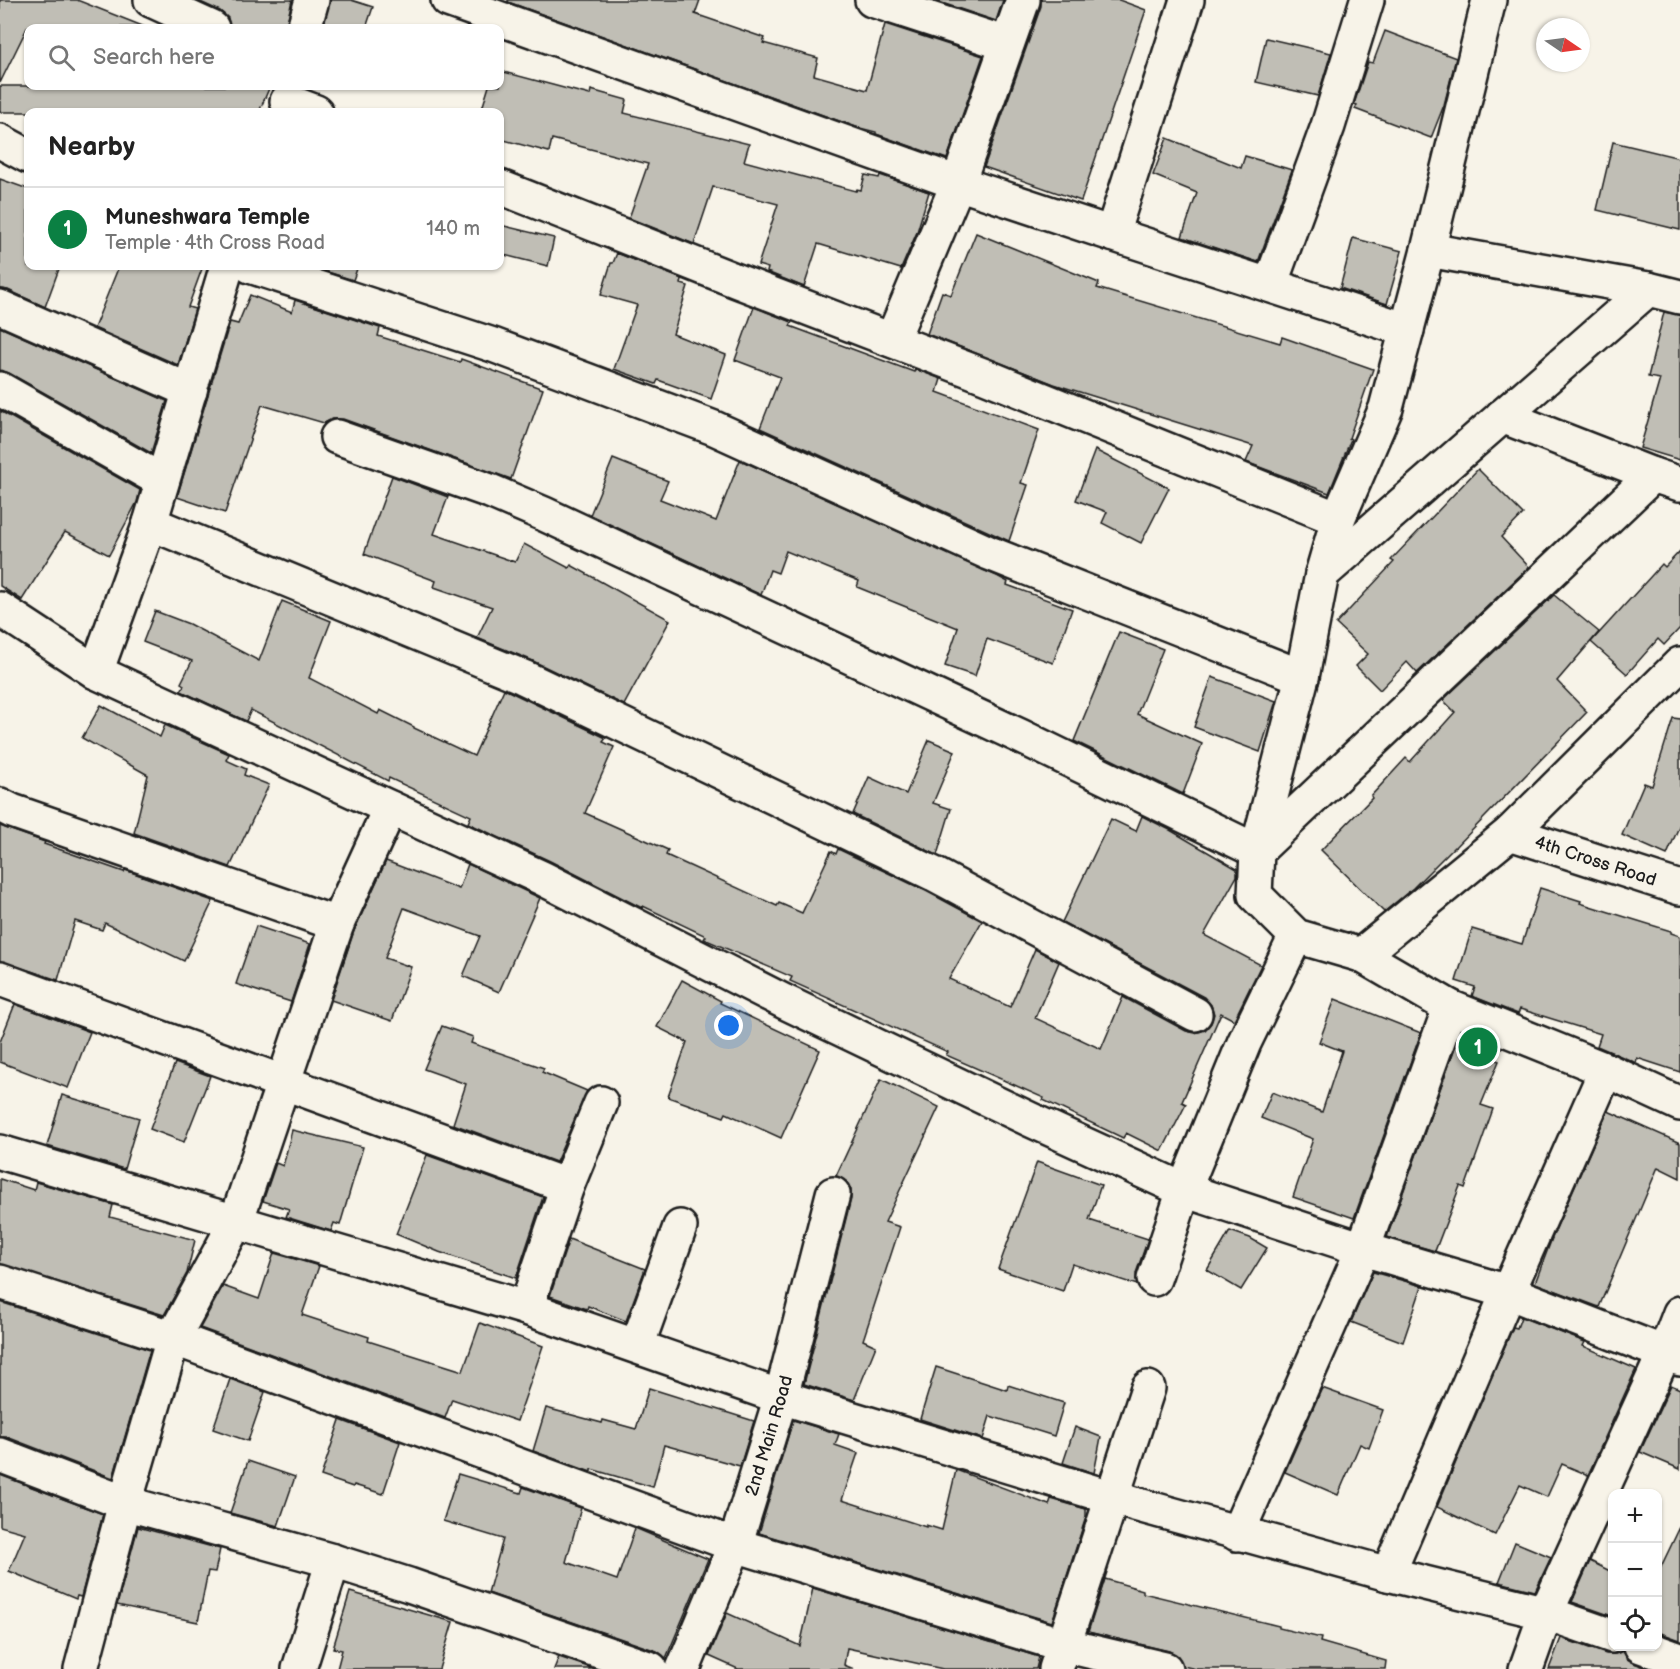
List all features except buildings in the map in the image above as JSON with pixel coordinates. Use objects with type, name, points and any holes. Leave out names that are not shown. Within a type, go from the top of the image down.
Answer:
[{"type":"street","points":[[151,0],[203,24]]},
{"type":"street","points":[[305,24],[312,0]]},
{"type":"street","points":[[448,0],[958,183],[1407,330]]},
{"type":"street","points":[[872,0],[1007,44]]},
{"type":"street","points":[[892,340],[958,183],[1023,0]]},
{"type":"street","points":[[1112,234],[1187,0]]},
{"type":"street","points":[[1270,285],[1328,126],[1367,0]]},
{"type":"street","points":[[1489,0],[1428,250],[1386,408],[1338,519],[1322,574],[1302,677],[1257,851],[1255,895],[1296,936],[1361,955],[1450,1007],[1606,1070],[1680,1104]]},
{"type":"street","points":[[0,141],[24,154]]},
{"type":"street","points":[[504,189],[985,376],[1338,519]]},
{"type":"street","points":[[1428,250],[1648,289],[1680,297]]},
{"type":"street","points":[[96,672],[150,523],[226,270]]},
{"type":"street","points":[[262,270],[493,345],[714,428],[988,553],[1302,677]]},
{"type":"street","points":[[1322,574],[1648,289]]},
{"type":"street","points":[[0,307],[190,391]]},
{"type":"street","points":[[0,389],[162,481]]},
{"type":"street","points":[[1257,851],[1666,480],[1502,416]]},
{"type":"street","points":[[336,437],[490,491],[544,514],[1020,736],[1257,851]]},
{"type":"street","points":[[150,523],[523,677],[934,874],[1196,1014]]},
{"type":"street","points":[[0,609],[96,672],[542,878],[785,1002],[1184,1190],[1363,1249],[1508,1292],[1672,1356]]},
{"type":"street","points":[[1361,955],[1510,833],[1679,666]]},
{"type":"street","points":[[0,805],[12,812],[337,924]]},
{"type":"street","points":[[81,1669],[125,1503],[173,1338],[236,1222],[337,924],[390,808]]},
{"type":"street","name":"4th Cross Road","points":[[1510,833],[1680,888]]},
{"type":"street","points":[[1154,1279],[1184,1190],[1244,1043],[1296,936]]},
{"type":"street","points":[[0,979],[567,1186]]},
{"type":"street","points":[[1237,1534],[1363,1249],[1450,1007]]},
{"type":"street","points":[[1388,1574],[1508,1292],[1606,1070]]},
{"type":"street","points":[[526,1308],[567,1186],[601,1103]]},
{"type":"street","points":[[0,1152],[526,1308],[781,1396],[1113,1498],[1388,1574],[1546,1612],[1608,1635]]},
{"type":"street","name":"2nd Main Road","points":[[683,1669],[735,1545],[781,1396],[833,1194]]},
{"type":"street","points":[[637,1346],[680,1227]]},
{"type":"street","points":[[0,1282],[173,1338],[735,1545],[1060,1657],[1165,1669]]},
{"type":"street","points":[[1526,1669],[1546,1612],[1672,1356],[1680,1313]]},
{"type":"street","points":[[1060,1657],[1148,1388]]},
{"type":"street","points":[[0,1455],[125,1503],[333,1561],[651,1669]]},
{"type":"street","points":[[299,1669],[333,1561]]},
{"type":"street","points":[[1653,1651],[1680,1660]]},
{"type":"place","name":"Muneshwara Temple","points":[[1478,1047]]}]
